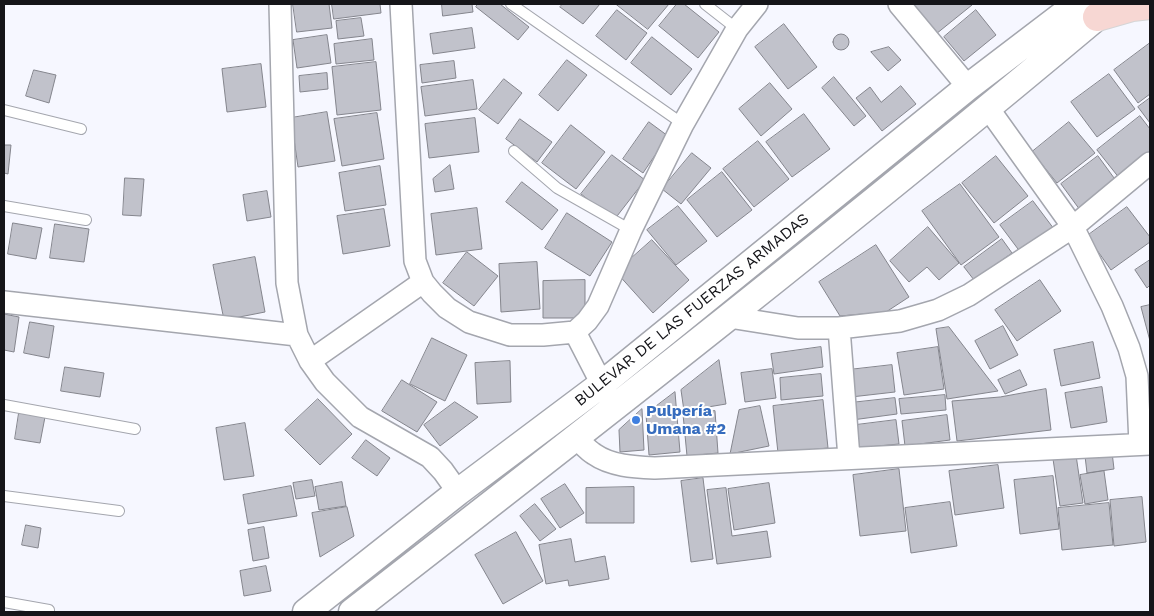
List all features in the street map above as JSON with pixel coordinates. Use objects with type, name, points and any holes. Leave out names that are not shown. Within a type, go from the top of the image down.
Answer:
[{"type":"main road","points":[[1096,8],[1150,6]]},
{"type":"street","points":[[280,4],[287,283],[297,335],[310,362],[326,382],[360,417],[430,457],[458,492]]},
{"type":"street","points":[[401,4],[415,261],[423,282],[447,308],[468,322],[510,335],[543,335],[575,332],[587,321],[598,306],[631,230],[683,124],[737,29],[757,4]]},
{"type":"street","points":[[900,4],[968,87]]},
{"type":"street","name":"BULEVAR DE LAS FUERZAS ARMADAS","points":[[306,612],[458,492],[602,384],[968,87],[1096,8]]},
{"type":"street","name":"BULEVAR DE LAS FUERZAS ARMADAS","points":[[352,612],[729,317],[988,108],[1096,8]]},
{"type":"street","points":[[576,438],[594,454],[612,462],[633,467],[655,468],[1145,444],[1136,376],[1129,348],[1112,306],[1073,227],[988,108]]},
{"type":"street","points":[[729,317],[798,328],[839,328],[900,322],[938,310],[969,295],[1073,227],[1150,163]]},
{"type":"street","points":[[310,362],[423,282]]},
{"type":"street","points":[[4,302],[297,335]]},
{"type":"street","points":[[839,328],[849,458]]},
{"type":"street","points":[[575,332],[614,407]]},
{"type":"lane","points":[[511,4],[683,124]]},
{"type":"lane","points":[[705,4],[737,29]]},
{"type":"lane","points":[[4,110],[81,129]]},
{"type":"lane","points":[[514,151],[557,188],[631,230]]},
{"type":"lane","points":[[4,206],[86,220]]},
{"type":"lane","points":[[4,405],[135,429]]},
{"type":"lane","points":[[4,496],[119,512]]},
{"type":"lane","points":[[4,602],[49,610]]},
{"type":"building","points":[[293,4],[329,4],[332,28],[297,32]]},
{"type":"building","points":[[332,4],[380,4],[381,13],[334,19]]},
{"type":"building","points":[[442,4],[472,4],[473,12],[443,16]]},
{"type":"building","points":[[478,4],[500,4],[529,27],[518,40],[476,7]]},
{"type":"building","points":[[563,4],[600,4],[583,24],[560,7]]},
{"type":"building","points":[[616,4],[669,4],[648,29]]},
{"type":"building","points":[[677,4],[684,4],[719,32],[698,58],[659,26]]},
{"type":"building","points":[[912,5],[972,5],[936,34]]},
{"type":"building","points":[[617,10],[647,33],[626,60],[596,36]]},
{"type":"building","points":[[976,10],[996,35],[964,61],[944,37]]},
{"type":"building","points":[[361,18],[364,36],[338,39],[336,21]]},
{"type":"building","points":[[784,24],[817,67],[788,89],[755,47]]},
{"type":"building","points":[[472,28],[475,48],[433,54],[430,34]]},
{"type":"building","points":[[838,34],[844,34],[849,39],[847,48],[838,50],[833,45],[833,39]]},
{"type":"building","points":[[327,35],[331,63],[297,68],[293,40]]},
{"type":"building","points":[[652,37],[692,69],[671,95],[631,63]]},
{"type":"building","points":[[372,39],[374,60],[336,64],[334,44]]},
{"type":"building","points":[[1150,43],[1150,94],[1138,103],[1114,70]]},
{"type":"building","points":[[889,47],[901,60],[888,71],[871,52]]},
{"type":"building","points":[[567,60],[587,75],[558,111],[539,95]]},
{"type":"building","points":[[454,61],[456,78],[422,83],[420,65]]},
{"type":"building","points":[[376,62],[381,110],[337,115],[332,67]]},
{"type":"building","points":[[261,64],[266,107],[227,112],[222,69]]},
{"type":"building","points":[[34,70],[56,75],[49,103],[26,96]]},
{"type":"building","points":[[327,73],[328,89],[300,92],[299,76]]},
{"type":"building","points":[[1109,74],[1135,109],[1097,137],[1071,102]]},
{"type":"building","points":[[834,77],[866,116],[854,126],[822,88]]},
{"type":"building","points":[[504,79],[522,93],[498,124],[479,110]]},
{"type":"building","points":[[473,80],[477,109],[425,116],[421,87]]},
{"type":"building","points":[[770,83],[792,109],[761,136],[739,109]]},
{"type":"building","points":[[901,86],[916,104],[882,131],[856,98],[870,87],[881,102]]},
{"type":"building","points":[[1150,98],[1150,123],[1138,107]]},
{"type":"building","points":[[327,112],[335,161],[298,167],[291,118]]},
{"type":"building","points":[[377,113],[384,159],[342,166],[334,119]]},
{"type":"building","points":[[804,114],[830,149],[792,177],[766,142]]},
{"type":"building","points":[[1140,116],[1150,129],[1150,155],[1120,179],[1097,150]]},
{"type":"building","points":[[475,118],[479,152],[429,158],[425,124]]},
{"type":"building","points":[[520,119],[552,142],[537,162],[506,139]]},
{"type":"building","points":[[649,122],[668,136],[643,173],[623,159]]},
{"type":"building","points":[[1069,122],[1095,153],[1057,183],[1032,152]]},
{"type":"building","points":[[571,125],[605,152],[576,189],[542,163]]},
{"type":"building","points":[[758,141],[789,179],[754,207],[723,169]]},
{"type":"building","points":[[4,145],[11,145],[8,174],[4,173]]},
{"type":"building","points":[[692,153],[711,168],[681,204],[662,189]]},
{"type":"building","points":[[612,155],[645,180],[614,220],[581,194]]},
{"type":"building","points":[[996,156],[1028,196],[994,223],[962,183]]},
{"type":"building","points":[[1098,156],[1117,182],[1080,210],[1061,184]]},
{"type":"building","points":[[450,165],[454,189],[435,192],[433,179]]},
{"type":"building","points":[[380,166],[386,205],[345,211],[339,173]]},
{"type":"building","points":[[722,172],[752,210],[717,237],[687,200]]},
{"type":"building","points":[[125,178],[144,179],[141,216],[123,215]]},
{"type":"building","points":[[522,182],[558,210],[542,230],[506,202]]},
{"type":"building","points":[[960,184],[999,237],[961,265],[922,211]]},
{"type":"building","points":[[267,191],[271,217],[247,221],[243,195]]},
{"type":"building","points":[[1033,201],[1054,229],[1021,253],[1000,225]]},
{"type":"building","points":[[678,206],[707,241],[676,265],[647,230]]},
{"type":"building","points":[[1127,207],[1150,237],[1150,242],[1111,270],[1087,236]]},
{"type":"building","points":[[477,208],[482,249],[436,255],[431,214]]},
{"type":"building","points":[[384,209],[390,246],[343,254],[337,216]]},
{"type":"building","points":[[567,213],[612,242],[590,276],[545,248]]},
{"type":"building","points":[[13,223],[42,228],[36,259],[8,254]]},
{"type":"building","points":[[55,224],[89,229],[84,262],[50,258]]},
{"type":"building","points":[[928,227],[959,263],[939,280],[927,267],[909,282],[890,261]]},
{"type":"building","points":[[1002,239],[1012,253],[974,280],[964,267]]},
{"type":"building","points":[[652,240],[689,280],[653,313],[616,272]]},
{"type":"building","points":[[876,245],[909,297],[886,312],[840,316],[819,282]]},
{"type":"building","points":[[467,252],[498,276],[474,306],[443,283]]},
{"type":"building","points":[[255,257],[265,312],[224,320],[213,265]]},
{"type":"building","points":[[1150,260],[1150,285],[1147,288],[1135,270]]},
{"type":"building","points":[[537,262],[540,309],[501,312],[499,264]]},
{"type":"building","points":[[585,280],[585,318],[543,318],[543,281]]},
{"type":"building","points":[[1040,280],[1061,311],[1017,341],[995,310]]},
{"type":"building","points":[[1150,305],[1150,341],[1141,307]]},
{"type":"building","points":[[4,314],[19,317],[14,352],[4,350]]},
{"type":"building","points":[[30,322],[54,326],[49,358],[24,353]]},
{"type":"building","points":[[1003,326],[1018,355],[990,369],[975,341]]},
{"type":"building","points":[[949,327],[998,391],[947,399],[936,329]]},
{"type":"building","points":[[432,338],[467,355],[445,401],[410,384]]},
{"type":"building","points":[[1093,342],[1100,378],[1061,386],[1054,350]]},
{"type":"building","points":[[821,347],[823,367],[774,374],[771,354]]},
{"type":"building","points":[[938,347],[944,389],[904,395],[897,353]]},
{"type":"building","points":[[719,360],[726,404],[684,411],[681,390]]},
{"type":"building","points":[[510,361],[511,402],[477,404],[475,363]]},
{"type":"building","points":[[892,365],[895,392],[851,397],[848,370]]},
{"type":"building","points":[[65,367],[104,373],[100,397],[61,391]]},
{"type":"building","points":[[772,369],[776,398],[745,402],[741,373]]},
{"type":"building","points":[[1020,370],[1027,385],[1005,394],[998,380]]},
{"type":"building","points":[[821,374],[823,396],[781,400],[780,378]]},
{"type":"building","points":[[402,380],[437,402],[417,432],[382,411]]},
{"type":"building","points":[[1102,387],[1107,422],[1071,428],[1065,393]]},
{"type":"building","points":[[1046,389],[1051,430],[957,441],[952,401],[1000,397]]},
{"type":"building","points":[[675,392],[680,452],[649,455],[646,414]]},
{"type":"building","points":[[945,395],[946,410],[901,414],[899,399]]},
{"type":"building","points":[[895,398],[897,414],[852,420],[850,403]]},
{"type":"building","points":[[318,399],[352,434],[320,465],[285,430]]},
{"type":"building","points":[[823,400],[828,448],[778,453],[773,406]]},
{"type":"building","points":[[455,402],[478,417],[440,446],[424,425]]},
{"type":"building","points":[[760,406],[769,446],[730,454],[739,410]]},
{"type":"building","name":"Pulpería Umana #2","points":[[642,409],[644,450],[620,452],[619,430]]},
{"type":"building","points":[[715,411],[718,453],[687,456],[683,414]]},
{"type":"building","points":[[19,413],[45,417],[40,443],[15,439]]},
{"type":"building","points":[[947,415],[950,440],[905,446],[902,421]]},
{"type":"building","points":[[896,420],[899,444],[858,448],[856,425]]},
{"type":"building","points":[[245,423],[254,476],[224,480],[216,428]]},
{"type":"building","points":[[366,440],[390,458],[377,476],[352,458]]},
{"type":"building","points":[[1112,452],[1114,469],[1087,473],[1085,456]]},
{"type":"building","points":[[1076,455],[1083,503],[1060,506],[1053,459]]},
{"type":"building","points":[[998,465],[1004,508],[955,515],[949,471]]},
{"type":"building","points":[[899,469],[906,531],[860,536],[853,475]]},
{"type":"building","points":[[1104,471],[1108,500],[1085,504],[1080,475]]},
{"type":"building","points":[[1053,476],[1059,529],[1020,534],[1014,480]]},
{"type":"building","points":[[703,478],[713,559],[691,562],[681,481]]},
{"type":"building","points":[[312,480],[315,496],[296,499],[293,483]]},
{"type":"building","points":[[342,482],[346,506],[319,510],[315,487]]},
{"type":"building","points":[[769,483],[775,523],[734,530],[728,489]]},
{"type":"building","points":[[565,484],[584,513],[560,528],[541,499]]},
{"type":"building","points":[[291,486],[297,516],[248,524],[243,495]]},
{"type":"building","points":[[634,487],[634,523],[586,523],[586,488]]},
{"type":"building","points":[[726,488],[732,536],[767,531],[771,557],[717,564],[707,490]]},
{"type":"building","points":[[1142,497],[1146,542],[1114,546],[1110,500]]},
{"type":"building","points":[[950,502],[957,546],[911,553],[905,508]]},
{"type":"building","points":[[1109,503],[1113,545],[1062,550],[1058,508]]},
{"type":"building","points":[[535,504],[556,529],[540,541],[520,516]]},
{"type":"building","points":[[347,507],[354,536],[320,557],[312,513]]},
{"type":"building","points":[[26,525],[41,528],[38,548],[22,545]]},
{"type":"building","points":[[264,527],[269,558],[253,561],[248,530]]},
{"type":"building","points":[[516,532],[543,581],[503,604],[475,555]]},
{"type":"building","points":[[571,539],[575,562],[605,556],[609,579],[569,586],[568,580],[546,584],[539,545]]},
{"type":"building","points":[[266,566],[271,591],[244,596],[240,571]]},
{"type":"place","name":"Pulpería Umana #2","points":[[636,420]]}]
